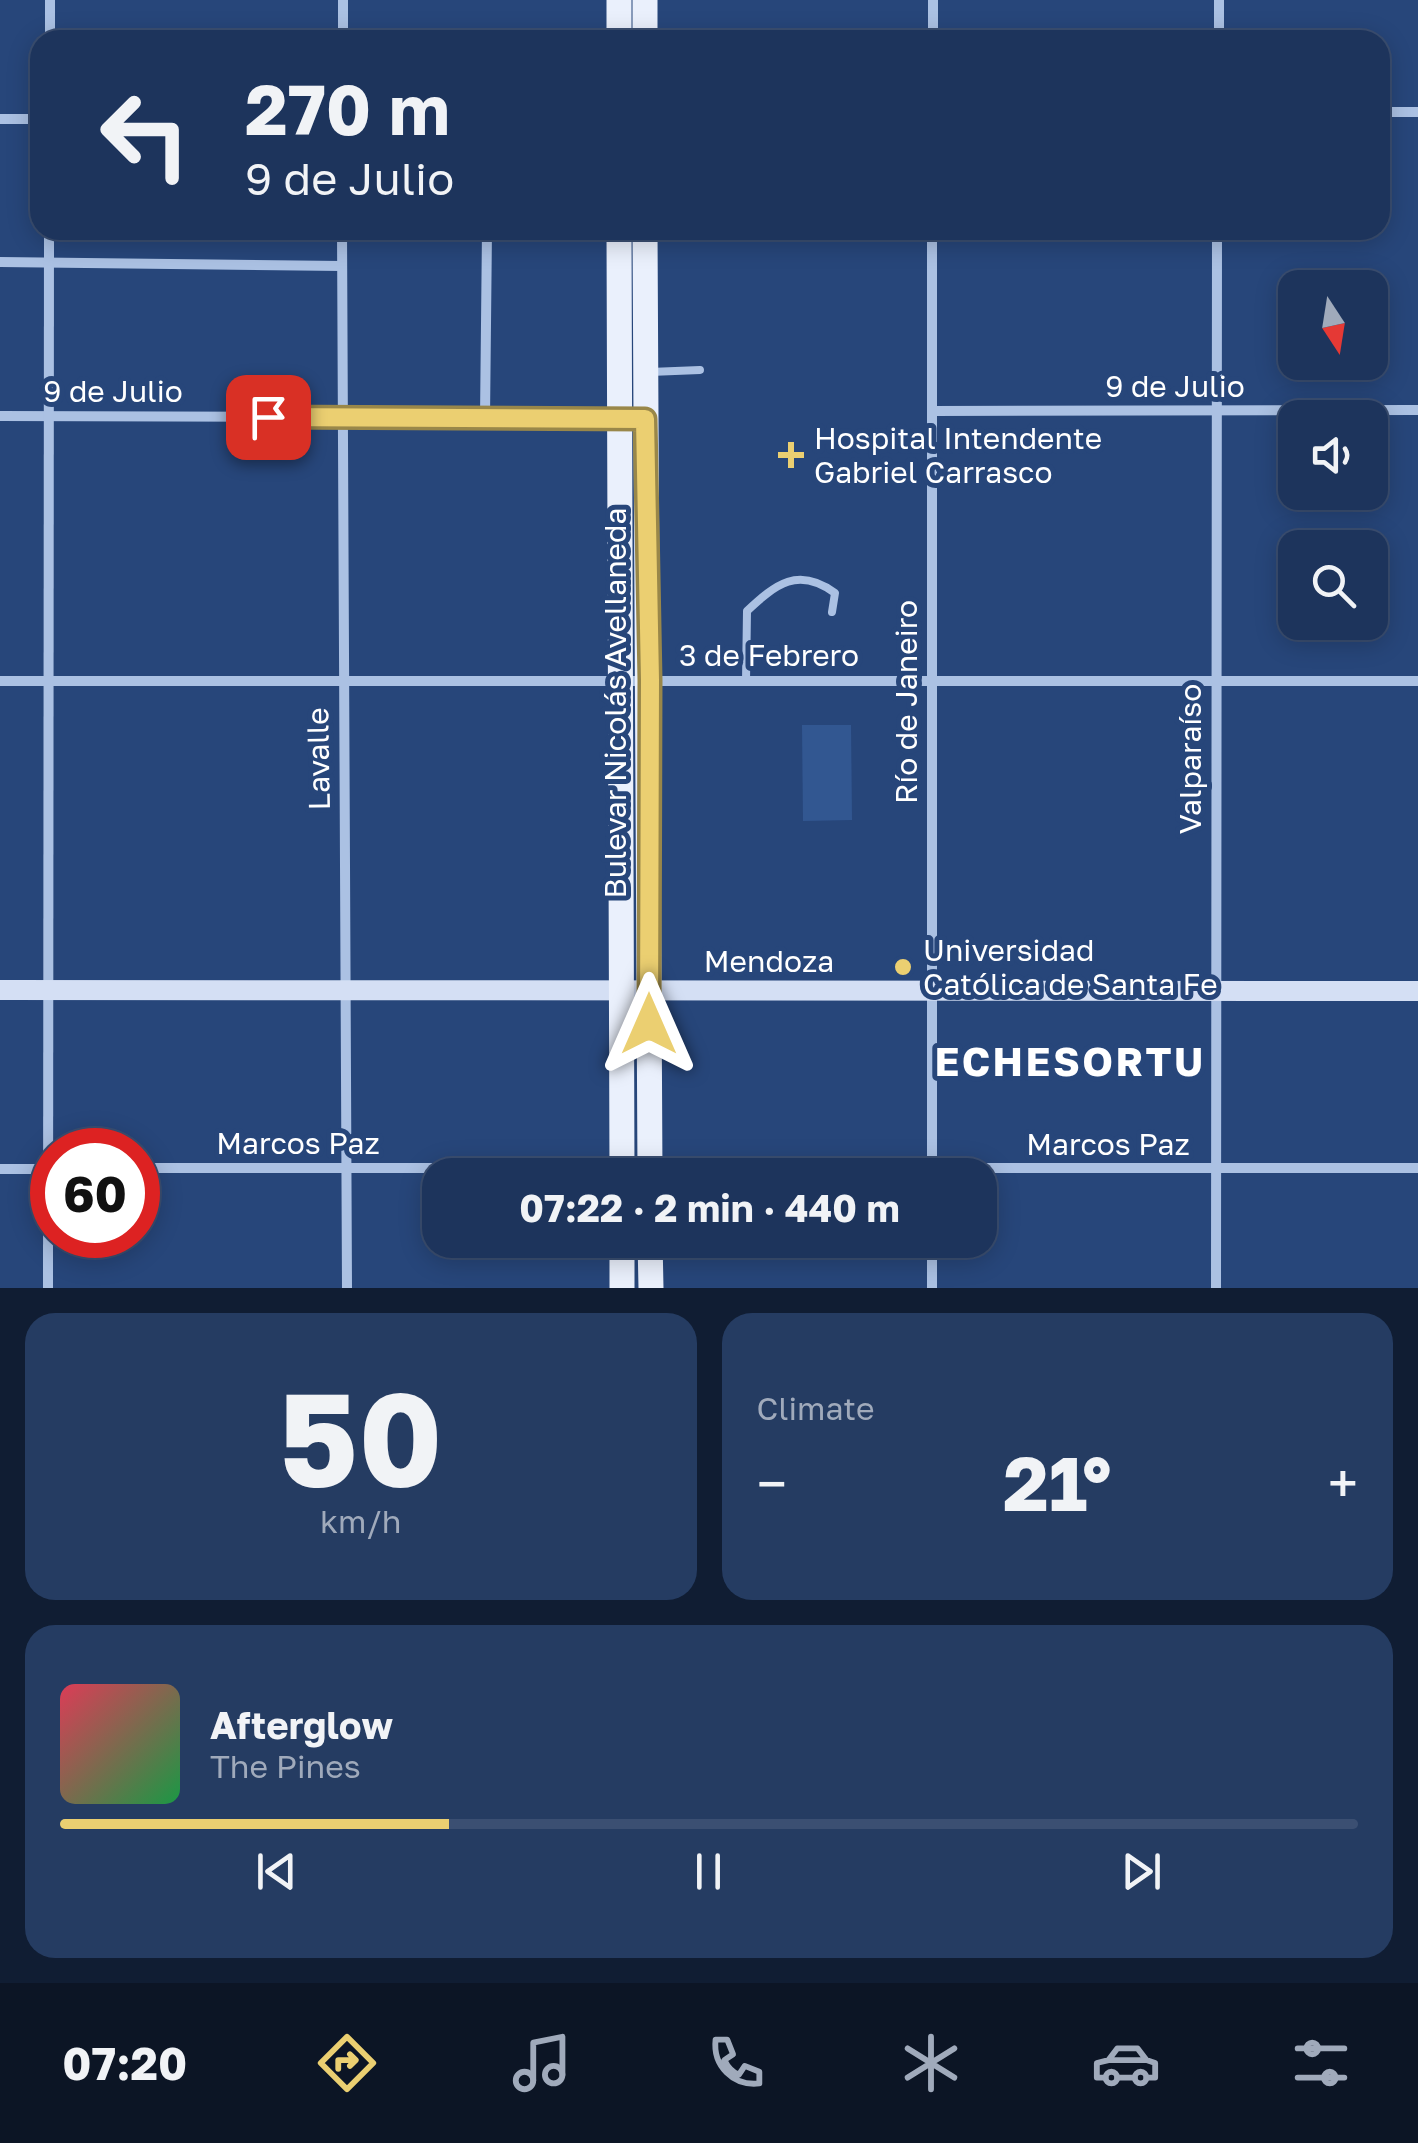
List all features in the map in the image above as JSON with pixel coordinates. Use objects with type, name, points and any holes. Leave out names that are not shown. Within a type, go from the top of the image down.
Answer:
[{"type":"main road","points":[[619,0],[619,30]]},
{"type":"main road","points":[[645,0],[645,30]]},
{"type":"main road","name":"Bulevar Nicolás Avellaneda","points":[[620,240],[650,680],[623,1158]]},
{"type":"main road","name":"Bulevar Nicolás Avellaneda","points":[[645,240],[645,373],[632,419],[624,680],[635,990],[649,1158]]},
{"type":"main road","name":"Mendoza","points":[[0,990],[1418,991]]},
{"type":"main road","points":[[622,1258],[622,1288]]},
{"type":"main road","points":[[650,1258],[651,1288]]},
{"type":"street","points":[[50,0],[50,30]]},
{"type":"street","points":[[342,30],[343,0]]},
{"type":"street","points":[[933,0],[933,30]]},
{"type":"street","points":[[1219,0],[1219,30]]},
{"type":"street","points":[[1390,112],[1418,112]]},
{"type":"street","points":[[0,120],[30,119]]},
{"type":"street","points":[[50,240],[50,1128]]},
{"type":"street","name":"Lavalle","points":[[342,240],[341,681],[348,1288]]},
{"type":"street","points":[[485,418],[486,240]]},
{"type":"street","name":"Río de Janeiro","points":[[932,240],[932,1158]]},
{"type":"street","name":"Valparaíso","points":[[1216,1288],[1217,240]]},
{"type":"street","points":[[0,262],[342,266]]},
{"type":"street","name":"9 de Julio","points":[[933,411],[1418,410]]},
{"type":"street","name":"9 de Julio","points":[[0,416],[632,419]]},
{"type":"street","name":"3 de Febrero","points":[[0,681],[1418,682]]},
{"type":"street","name":"Marcos Paz","points":[[160,1168],[422,1169]]},
{"type":"street","name":"Marcos Paz","points":[[997,1171],[1418,1168]]},
{"type":"street","points":[[0,1169],[30,1169]]},
{"type":"street","points":[[48,1288],[49,1258]]},
{"type":"street","points":[[932,1258],[932,1288]]},
{"type":"lane","points":[[645,373],[700,370]]},
{"type":"lane","points":[[746,681],[747,611],[778,582],[817,580],[834,593],[832,612]]},
{"type":"shaded area","points":[[802,725],[851,725],[852,820],[803,821]]},
{"type":"place","name":"Hospital Intendente Gabriel Carrasco","points":[[791,455]]},
{"type":"place","name":"Universidad Católica de Santa Fe","points":[[903,967]]},
{"type":"district","name":"ECHESORTU","points":[[1070,1061]]},
{"type":"route","points":[[268,417],[645,419],[650,680],[649,1024]]}]
